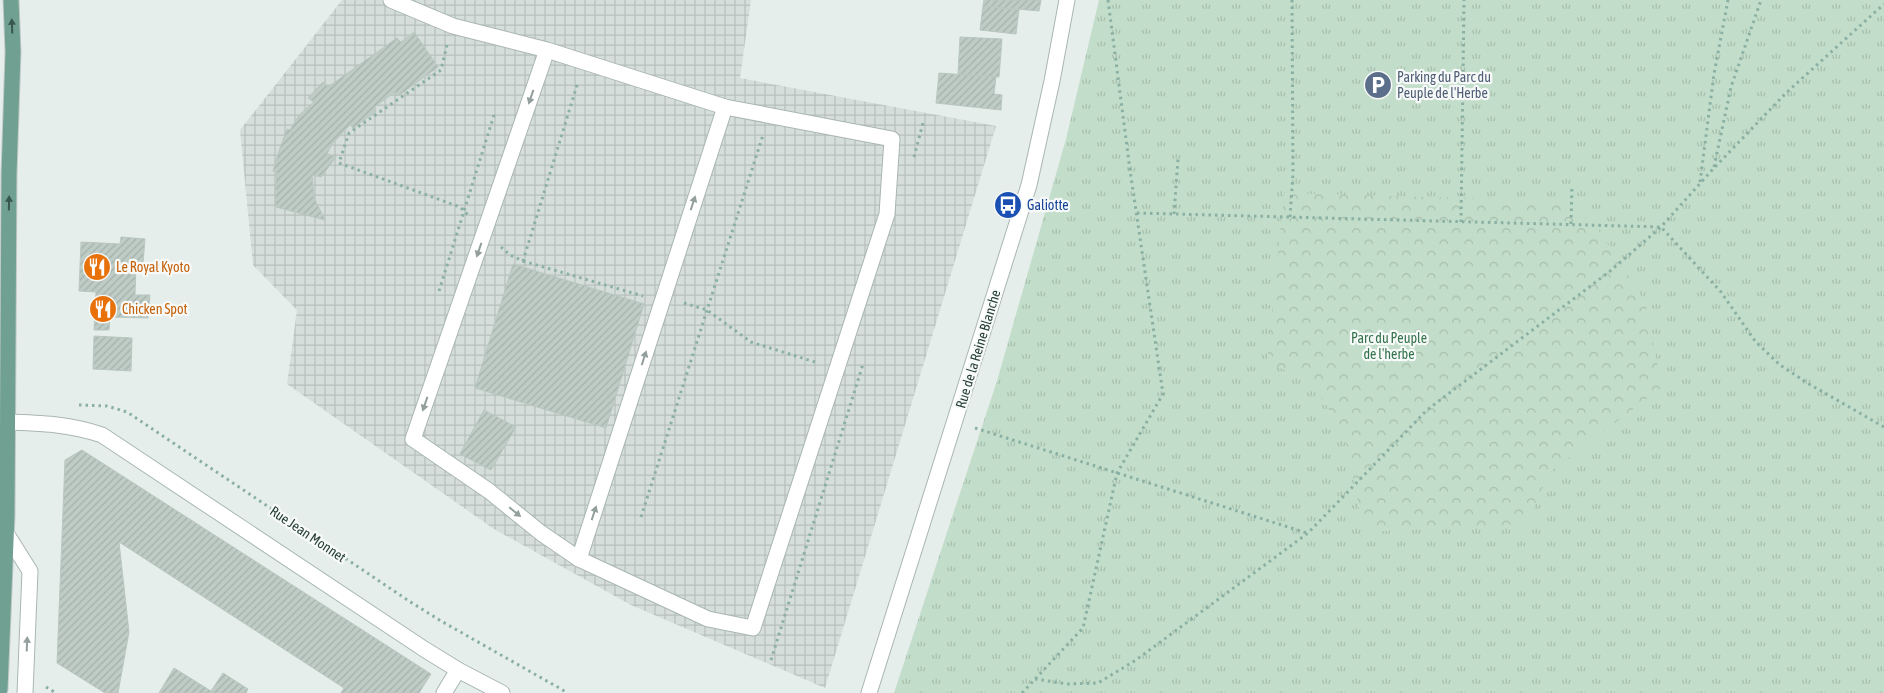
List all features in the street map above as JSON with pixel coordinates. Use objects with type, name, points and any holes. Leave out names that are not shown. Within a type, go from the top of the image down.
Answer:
[{"type":"main road","points":[[0,689],[6,533],[9,174],[13,52],[11,0]]},
{"type":"main road","points":[[0,65],[13,52]]},
{"type":"main road","points":[[0,159],[9,174]]},
{"type":"street","points":[[391,0],[453,26],[546,50],[725,107],[892,139],[886,214],[753,628],[708,618],[579,559],[542,533],[489,491],[413,440],[546,50]]},
{"type":"street","name":"Rue de la Reine Blanche","points":[[869,693],[1029,185],[1052,81],[1067,0]]},
{"type":"street","points":[[579,559],[725,107]]},
{"type":"street","points":[[7,422],[61,424],[86,429],[102,435],[458,670],[502,693]]},
{"type":"street","points":[[6,533],[30,571],[25,693]]},
{"type":"street","points":[[444,693],[458,670]]},
{"type":"path","points":[[1022,693],[1083,628],[1117,473],[1163,394],[1108,0]]},
{"type":"path","points":[[1290,217],[1293,174],[1292,0]]},
{"type":"path","points":[[1461,222],[1464,0]]},
{"type":"path","points":[[1700,183],[1714,74],[1728,0]]},
{"type":"path","points":[[1713,169],[1731,87],[1761,0]]},
{"type":"path","points":[[1035,679],[1068,684],[1098,683],[1136,660],[1308,533],[1427,410],[1609,272],[1661,227],[1713,169],[1786,94],[1884,4]]},
{"type":"path","points":[[339,163],[349,133],[441,70],[453,26]]},
{"type":"path","points":[[437,296],[494,115]]},
{"type":"path","points":[[641,517],[769,115]]},
{"type":"path","points":[[1174,214],[1178,159]]},
{"type":"path","points":[[1572,185],[1572,224]]},
{"type":"path","points":[[1137,213],[1661,227],[1721,292],[1755,341],[1780,365],[1884,427]]},
{"type":"path","points":[[524,261],[644,296],[646,290]]},
{"type":"path","points":[[707,310],[751,342],[861,376]]},
{"type":"path","name":"Rue Jean Monnet","points":[[61,424],[61,404],[107,406],[127,412],[409,601],[568,693]]},
{"type":"path","points":[[981,431],[1308,533]]},
{"type":"shaded area","points":[[342,0],[751,0],[740,78],[996,126],[825,688],[631,605],[494,529],[287,384],[297,310],[253,265],[240,130]]},
{"type":"green space","name":"Parc du Peuple de l'herbe","points":[[1099,0],[1884,0],[1884,693],[894,693],[997,381],[1066,139]]},
{"type":"green space","points":[[1284,193],[1567,201],[1601,233],[1645,302],[1662,387],[1549,473],[1527,524],[1364,532],[1343,429],[1308,379],[1267,363]]},
{"type":"building","points":[[984,0],[1041,0],[1039,11],[983,6]]},
{"type":"building","points":[[983,6],[1019,10],[1016,34],[980,30]]},
{"type":"building","points":[[414,32],[438,67],[398,96],[395,92],[373,108],[376,111],[353,128],[350,125],[332,144],[327,154],[336,157],[321,177],[312,175],[314,198],[325,220],[276,207],[277,172],[273,171],[287,129],[290,130],[299,115],[314,102],[308,98],[323,82],[328,87],[397,38],[401,42]]},
{"type":"building","points":[[960,37],[1002,39],[999,77],[958,74]]},
{"type":"building","points":[[939,73],[996,77],[994,94],[1002,95],[1001,110],[936,103]]},
{"type":"building","points":[[121,237],[145,239],[143,264],[136,263],[135,295],[150,295],[148,318],[110,317],[109,330],[94,330],[96,292],[79,291],[81,242],[120,244]]},
{"type":"building","points":[[513,264],[644,304],[606,428],[475,388]]},
{"type":"building","points":[[94,336],[132,338],[131,371],[93,369]]},
{"type":"building","points":[[484,410],[516,427],[491,470],[460,454]]},
{"type":"building","points":[[82,450],[431,674],[419,693],[341,693],[344,688],[119,542],[129,632],[118,693],[105,693],[57,663],[65,460]]},
{"type":"building","points":[[174,668],[211,691],[223,673],[248,689],[246,693],[159,693]]},
{"type":"place","name":"Parking du Parc du Peuple de l'Herbe","points":[[1378,85]]},
{"type":"place","name":"Galiotte","points":[[1008,205]]},
{"type":"place","name":"Le Royal Kyoto","points":[[97,267]]},
{"type":"place","name":"Chicken Spot","points":[[103,309]]}]
